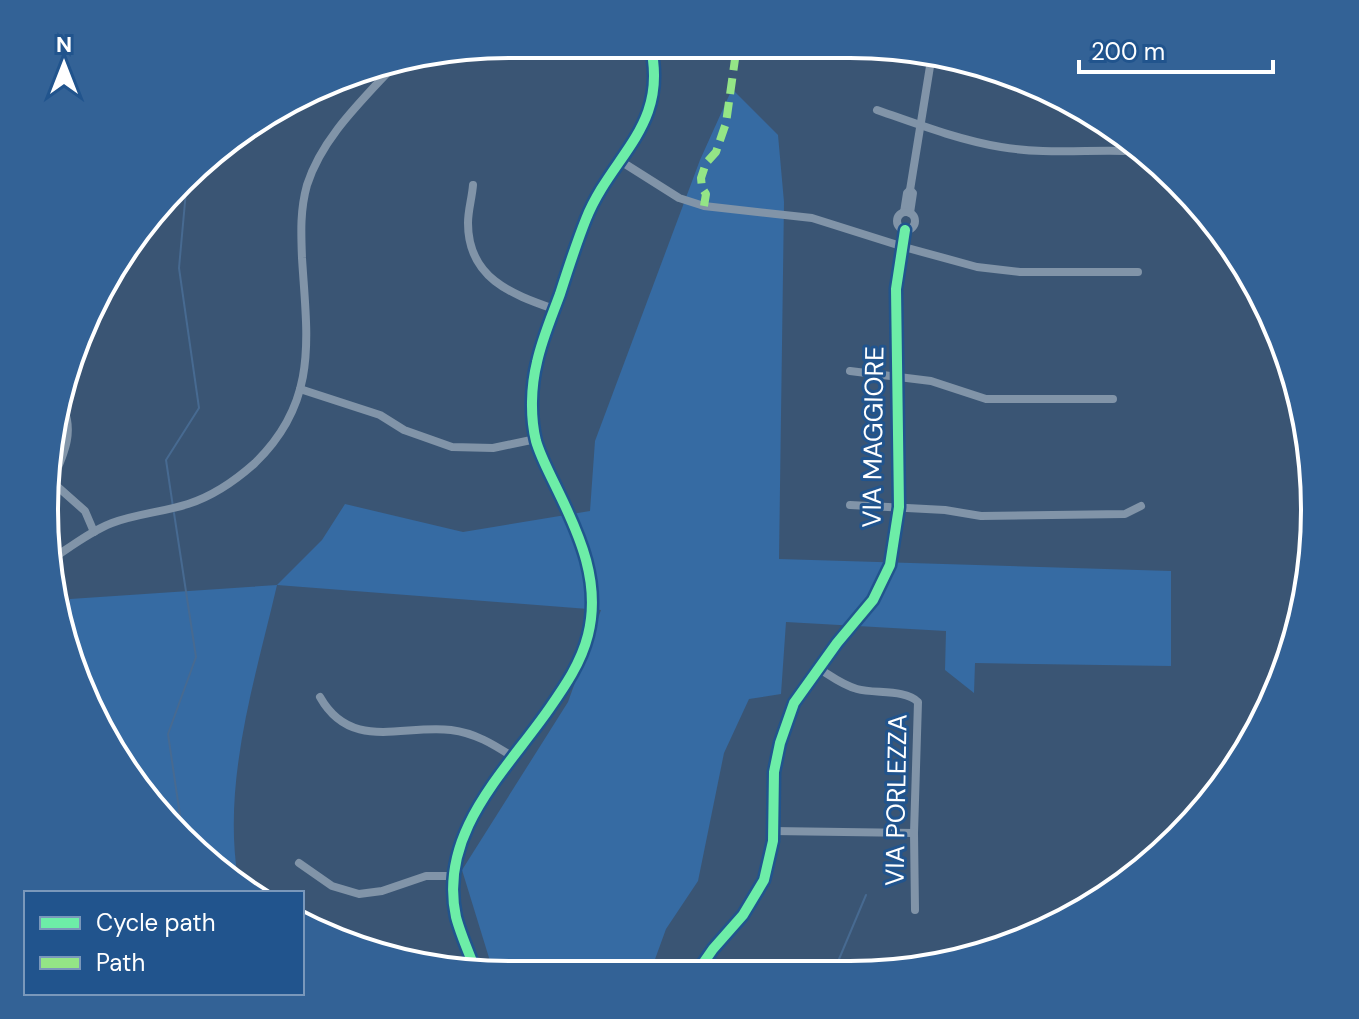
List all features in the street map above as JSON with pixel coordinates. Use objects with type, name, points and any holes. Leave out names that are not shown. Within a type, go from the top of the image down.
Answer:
[{"type":"street","points":[[472,959],[456,917],[454,876],[469,820],[577,666],[588,635],[592,606],[590,577],[582,543],[536,439],[534,374],[586,219],[601,190],[642,128],[652,97],[652,58]]},
{"type":"street","points":[[919,125],[930,66]]},
{"type":"street","points":[[61,554],[94,532],[126,519],[188,504],[227,485],[272,444],[286,422],[300,389],[308,345],[300,229],[307,186],[317,161],[333,135],[386,75]]},
{"type":"street","points":[[877,110],[919,125],[1007,148],[1124,151]]},
{"type":"street","name":"VIA MAGGIORE","points":[[706,961],[754,900],[769,862],[774,772],[794,703],[868,607],[883,583],[892,556],[899,507],[896,289],[905,230],[914,225],[914,217],[907,213],[913,193],[910,190],[919,125]]},
{"type":"street","points":[[622,162],[679,198],[704,206],[812,218],[954,262],[1010,271],[1138,272]]},
{"type":"street","points":[[473,185],[468,226],[479,263],[495,282],[508,291],[554,309]]},
{"type":"street","points":[[850,371],[931,381],[986,399],[1113,399]]},
{"type":"street","points":[[300,389],[380,415],[411,433],[452,447],[493,448],[536,439]]},
{"type":"street","points":[[62,454],[69,436],[67,422]]},
{"type":"street","points":[[59,487],[85,511],[94,532]]},
{"type":"street","points":[[850,505],[945,510],[981,516],[1125,514],[1141,506]]},
{"type":"street","name":"VIA PORLEZZA","points":[[818,668],[845,685],[868,692],[912,696],[918,702],[915,910]]},
{"type":"street","points":[[320,697],[339,720],[358,729],[378,733],[442,730],[465,733],[488,741],[513,757]]},
{"type":"street","points":[[773,831],[914,833]]},
{"type":"street","points":[[299,863],[332,886],[359,894],[382,891],[426,876],[454,876]]},
{"type":"shaded area","points":[[732,89],[778,135],[784,202],[779,559],[1171,571],[1171,666],[975,663],[974,693],[945,670],[946,631],[786,622],[781,694],[749,699],[724,753],[698,881],[666,929],[654,961],[490,960],[462,870],[568,702],[601,610],[277,585],[322,540],[345,504],[463,532],[590,511],[595,441],[700,160]]},
{"type":"shaded area","points":[[277,585],[243,731],[234,805],[237,869],[190,829],[170,807],[118,735],[82,655],[69,605],[70,599]]},
{"type":"waterway","points":[[173,507],[166,460],[199,408],[179,268],[186,195]]},
{"type":"waterway","points":[[174,513],[196,657],[168,734],[180,818]]},
{"type":"waterway","points":[[838,961],[866,895]]},
{"type":"marked path","points":[[704,206],[706,194],[701,178],[706,163],[716,152],[726,123],[735,58]]},
{"type":"cycle path","points":[[471,959],[456,917],[453,887],[457,858],[466,831],[495,780],[572,674],[585,645],[591,616],[590,578],[581,543],[536,441],[532,412],[535,371],[544,336],[586,219],[645,118],[652,97],[652,58]]},
{"type":"cycle path","points":[[705,961],[743,915],[764,880],[773,841],[774,772],[794,703],[873,600],[890,565],[899,507],[896,289],[905,230]]}]
